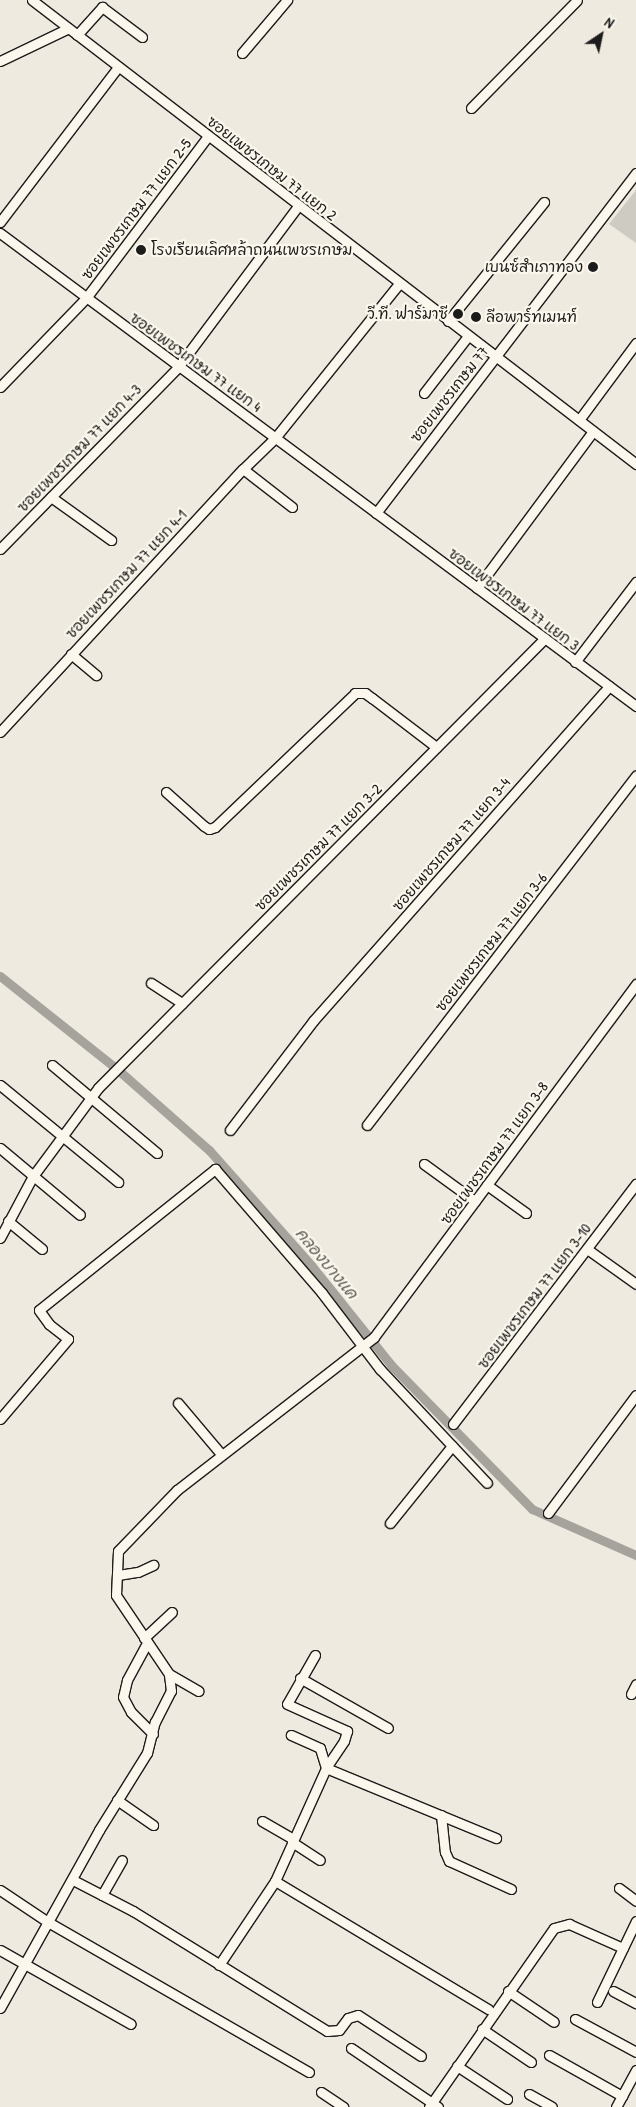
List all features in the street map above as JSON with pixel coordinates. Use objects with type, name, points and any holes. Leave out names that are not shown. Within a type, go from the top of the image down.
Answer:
[{"type":"street","name":"ซอยเพชรเกษม 77 แยก 2","points":[[32,0],[495,358],[636,464]]},
{"type":"street","points":[[242,53],[286,0]]},
{"type":"street","points":[[471,108],[576,0]]},
{"type":"street","points":[[77,35],[102,7],[142,37]]},
{"type":"street","points":[[0,60],[69,28]]},
{"type":"street","points":[[0,222],[118,66]]},
{"type":"street","name":"ซอยเพชรเกษม 77 แยก 2-5","points":[[0,387],[86,298],[208,136]]},
{"type":"street","name":"ซอยเพชรเกษม 77","points":[[376,513],[636,173]]},
{"type":"street","points":[[448,321],[544,202]]},
{"type":"street","name":"ซอยเพชรเกษม 77 แยก 4-3","points":[[0,549],[178,367],[298,206]]},
{"type":"street","name":"ซอยเพชรเกษม 77 แยก 4","points":[[0,233],[376,513]]},
{"type":"street","name":"ซอยเพชรเกษม 77 แยก 4-1","points":[[0,732],[243,469],[275,438],[399,284]]},
{"type":"street","points":[[424,393],[468,336]]},
{"type":"street","points":[[579,420],[636,343]]},
{"type":"street","points":[[477,588],[593,431]]},
{"type":"street","points":[[243,469],[292,507]]},
{"type":"street","points":[[51,497],[111,540]]},
{"type":"street","name":"ซอยเพชรเกษม 77 แยก 3","points":[[376,513],[636,706]]},
{"type":"street","points":[[575,662],[636,582]]},
{"type":"street","name":"ซอยเพชรเกษม 77 แยก 3-2","points":[[0,1238],[33,1176],[90,1098],[111,1074],[545,638]]},
{"type":"street","points":[[71,654],[96,675]]},
{"type":"street","name":"ซอยเพชรเกษม 77 แยก 3-4","points":[[230,1130],[313,1021],[609,686]]},
{"type":"street","points":[[166,792],[204,826],[215,827],[355,694],[365,693],[436,747]]},
{"type":"street","name":"ซอยเพชรเกษม 77 แยก 3-6","points":[[367,1126],[636,776]]},
{"type":"street","points":[[152,983],[182,1003]]},
{"type":"street","name":"ซอยเพชรเกษม 77 แยก 3-8","points":[[169,1674],[116,1595],[118,1551],[177,1490],[374,1337],[636,984]]},
{"type":"street","points":[[52,1065],[157,1153]]},
{"type":"street","points":[[0,1085],[118,1182]]},
{"type":"street","points":[[0,1148],[80,1215]]},
{"type":"street","points":[[424,1164],[475,1201]]},
{"type":"street","points":[[0,1419],[68,1339],[50,1324],[39,1310],[215,1169],[322,1293],[361,1346],[487,1483]]},
{"type":"street","name":"ซอยเพชรเกษม 77 แยก 3-10","points":[[453,1424],[636,1184]]},
{"type":"street","points":[[487,1185],[526,1213]]},
{"type":"street","points":[[8,1221],[42,1249]]},
{"type":"street","points":[[587,1249],[636,1284]]},
{"type":"street","points":[[548,1513],[636,1395]]},
{"type":"street","points":[[178,1403],[221,1454]]},
{"type":"street","points":[[390,1523],[452,1446]]},
{"type":"street","points":[[118,1575],[138,1572],[152,1565]]},
{"type":"street","points":[[153,1734],[131,1712],[123,1697],[127,1680],[145,1640],[172,1612]]},
{"type":"street","points":[[219,1965],[274,1882],[326,1768],[344,1741],[347,1731],[288,1706],[288,1698],[315,1655]]},
{"type":"street","points":[[169,1674],[198,1691]]},
{"type":"street","points":[[0,2008],[117,1800],[147,1753],[171,1691],[169,1674]]},
{"type":"street","points":[[300,1678],[388,1728]]},
{"type":"street","points":[[631,1694],[636,1684]]},
{"type":"street","points":[[291,1735],[320,1748],[326,1768]]},
{"type":"street","points":[[326,1768],[496,1838]]},
{"type":"street","points":[[117,1800],[153,1825]]},
{"type":"street","points":[[440,1815],[449,1861],[511,1888]]},
{"type":"street","points":[[262,1821],[293,1840],[320,1860]]},
{"type":"street","points":[[102,1895],[122,1860]]},
{"type":"street","points":[[73,1880],[102,1895],[327,2031],[339,2030],[348,2018],[358,2015],[421,2056]]},
{"type":"street","points":[[274,1882],[488,2009]]},
{"type":"street","points":[[619,1888],[636,1901]]},
{"type":"street","points":[[0,1890],[48,1922],[309,2072]]},
{"type":"street","points":[[597,2002],[636,1921]]},
{"type":"street","points":[[352,2048],[433,2106],[482,2028],[560,1924],[569,1924],[623,1948]]},
{"type":"street","points":[[0,1950],[24,1966],[131,2024]]},
{"type":"street","points":[[508,1991],[554,2022]]},
{"type":"street","points":[[613,1991],[636,2003]]},
{"type":"street","points":[[575,2019],[636,2052]]},
{"type":"street","points":[[482,2028],[531,2062]]},
{"type":"street","points":[[549,2055],[622,2096]]},
{"type":"street","points":[[457,2066],[507,2099]]},
{"type":"street","points":[[616,2107],[636,2070]]},
{"type":"street","points":[[321,2092],[343,2107]]},
{"type":"street","points":[[529,2094],[552,2107]]},
{"type":"shaded area","points":[[636,190],[636,243],[609,224]]},
{"type":"waterway","name":"คลองบางแค","points":[[0,976],[117,1069],[209,1150],[311,1265],[391,1365],[532,1509],[636,1555]]},
{"type":"place","name":"โรงเรียนเลิศหล้าถนนเพชรเกษม","points":[[141,250]]},
{"type":"place","name":"เบนซ์สำเภาทอง","points":[[593,267]]},
{"type":"place","name":"วี.ที. ฟาร์มาซี","points":[[458,314]]},
{"type":"place","name":"ลีอพาร์ทเมนท์","points":[[476,317]]}]
